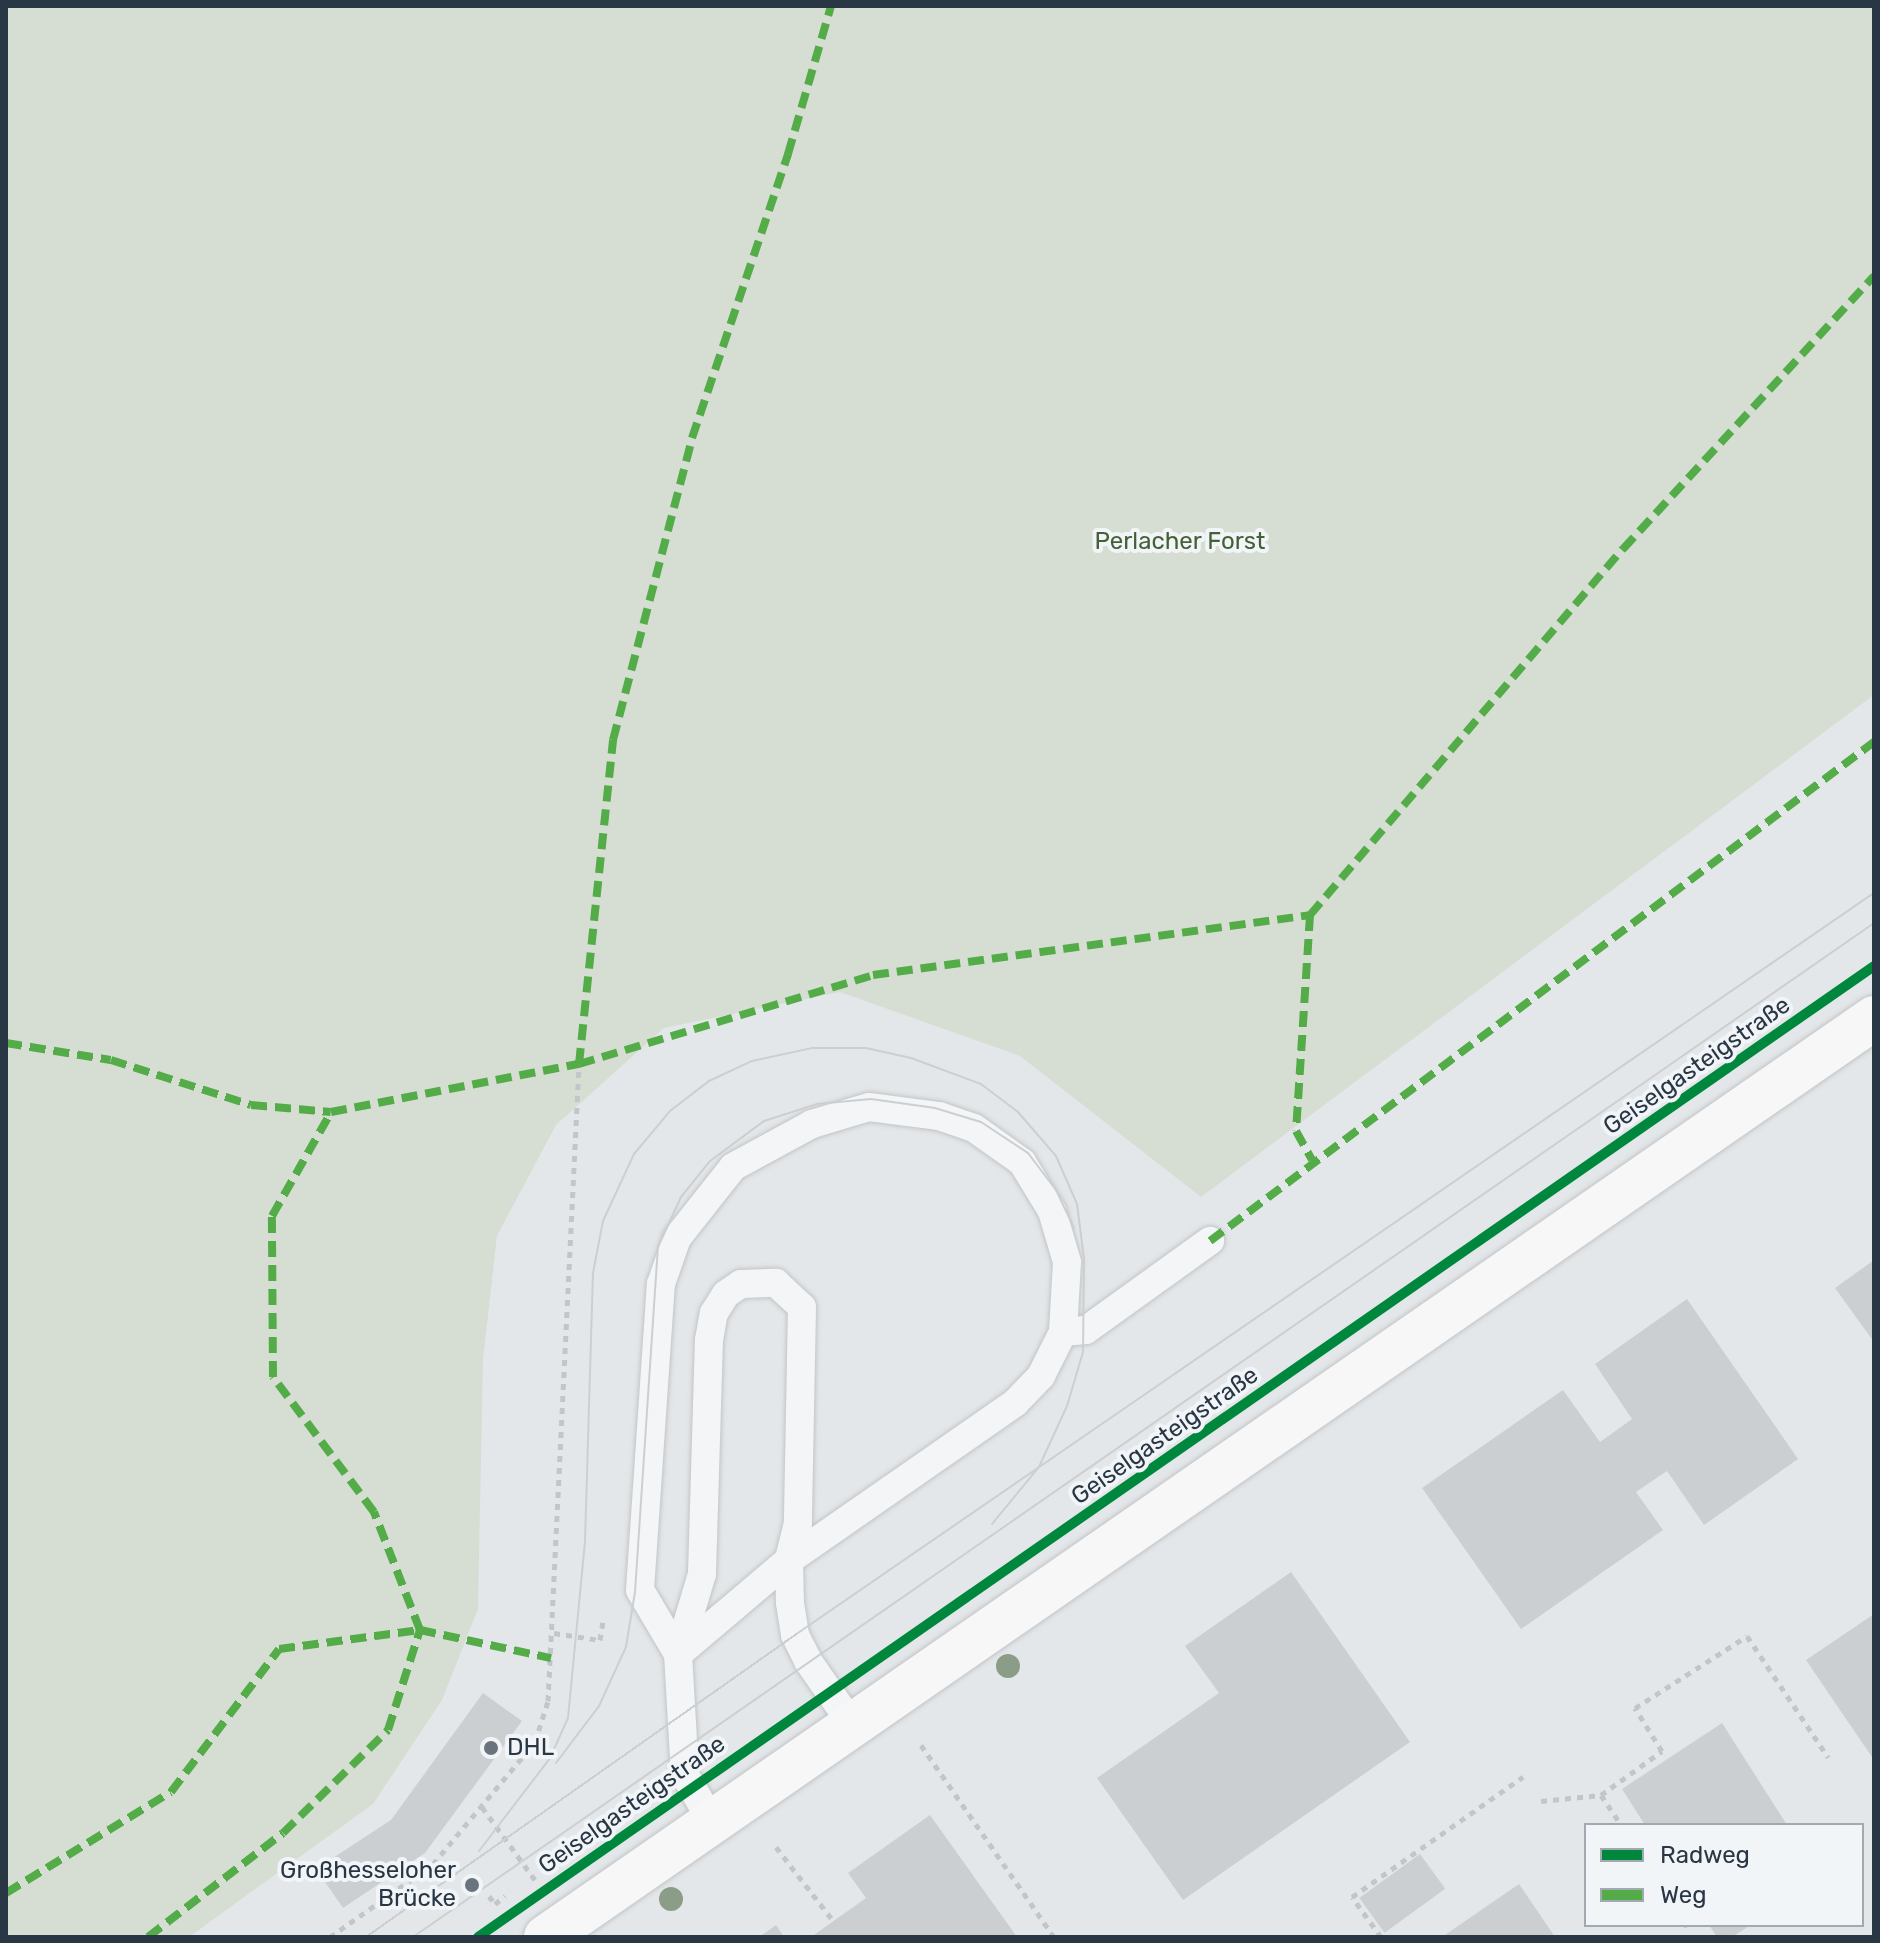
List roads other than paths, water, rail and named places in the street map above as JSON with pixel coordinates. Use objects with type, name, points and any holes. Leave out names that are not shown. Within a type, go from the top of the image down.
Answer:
[{"type":"main road","points":[[546,1937],[1874,1018]]},
{"type":"lane","points":[[869,1107],[939,1116],[974,1128],[1022,1162],[1052,1211],[1067,1262],[1063,1332],[1041,1376],[1015,1403],[789,1560],[678,1654],[640,1590],[661,1284],[677,1238],[733,1167],[792,1133],[869,1107]]},
{"type":"lane","points":[[1063,1332],[1086,1330],[1210,1241]]},
{"type":"lane","points":[[712,1822],[685,1775],[678,1654],[702,1574],[709,1340],[714,1313],[726,1294],[758,1280],[792,1293],[802,1307],[798,1523],[789,1560],[795,1635],[852,1724]]},
{"type":"tram line","points":[[366,1937],[795,1635],[1874,893]]},
{"type":"tram line","points":[[413,1937],[1874,923]]},
{"type":"tram line","points":[[479,1851],[550,1758],[568,1718],[585,1541],[593,1273],[603,1221],[634,1154],[670,1111],[709,1081],[752,1061],[812,1048],[866,1048],[911,1058],[981,1084],[1018,1112],[1056,1156],[1077,1204],[1084,1259],[1083,1352],[1067,1406],[1039,1467],[992,1524]]},
{"type":"tram line","points":[[556,1763],[599,1706],[626,1647],[635,1592],[658,1247],[681,1197],[710,1161],[764,1121],[817,1104],[871,1099],[935,1108],[981,1122],[1028,1153],[1056,1190],[1074,1228]]},
{"type":"place","name":"DHL","points":[[491,1748]]},
{"type":"place","name":"Großhesseloher Brücke","points":[[472,1885]]},
{"type":"park label","name":"Perlacher Forst","points":[[1180,542]]}]
